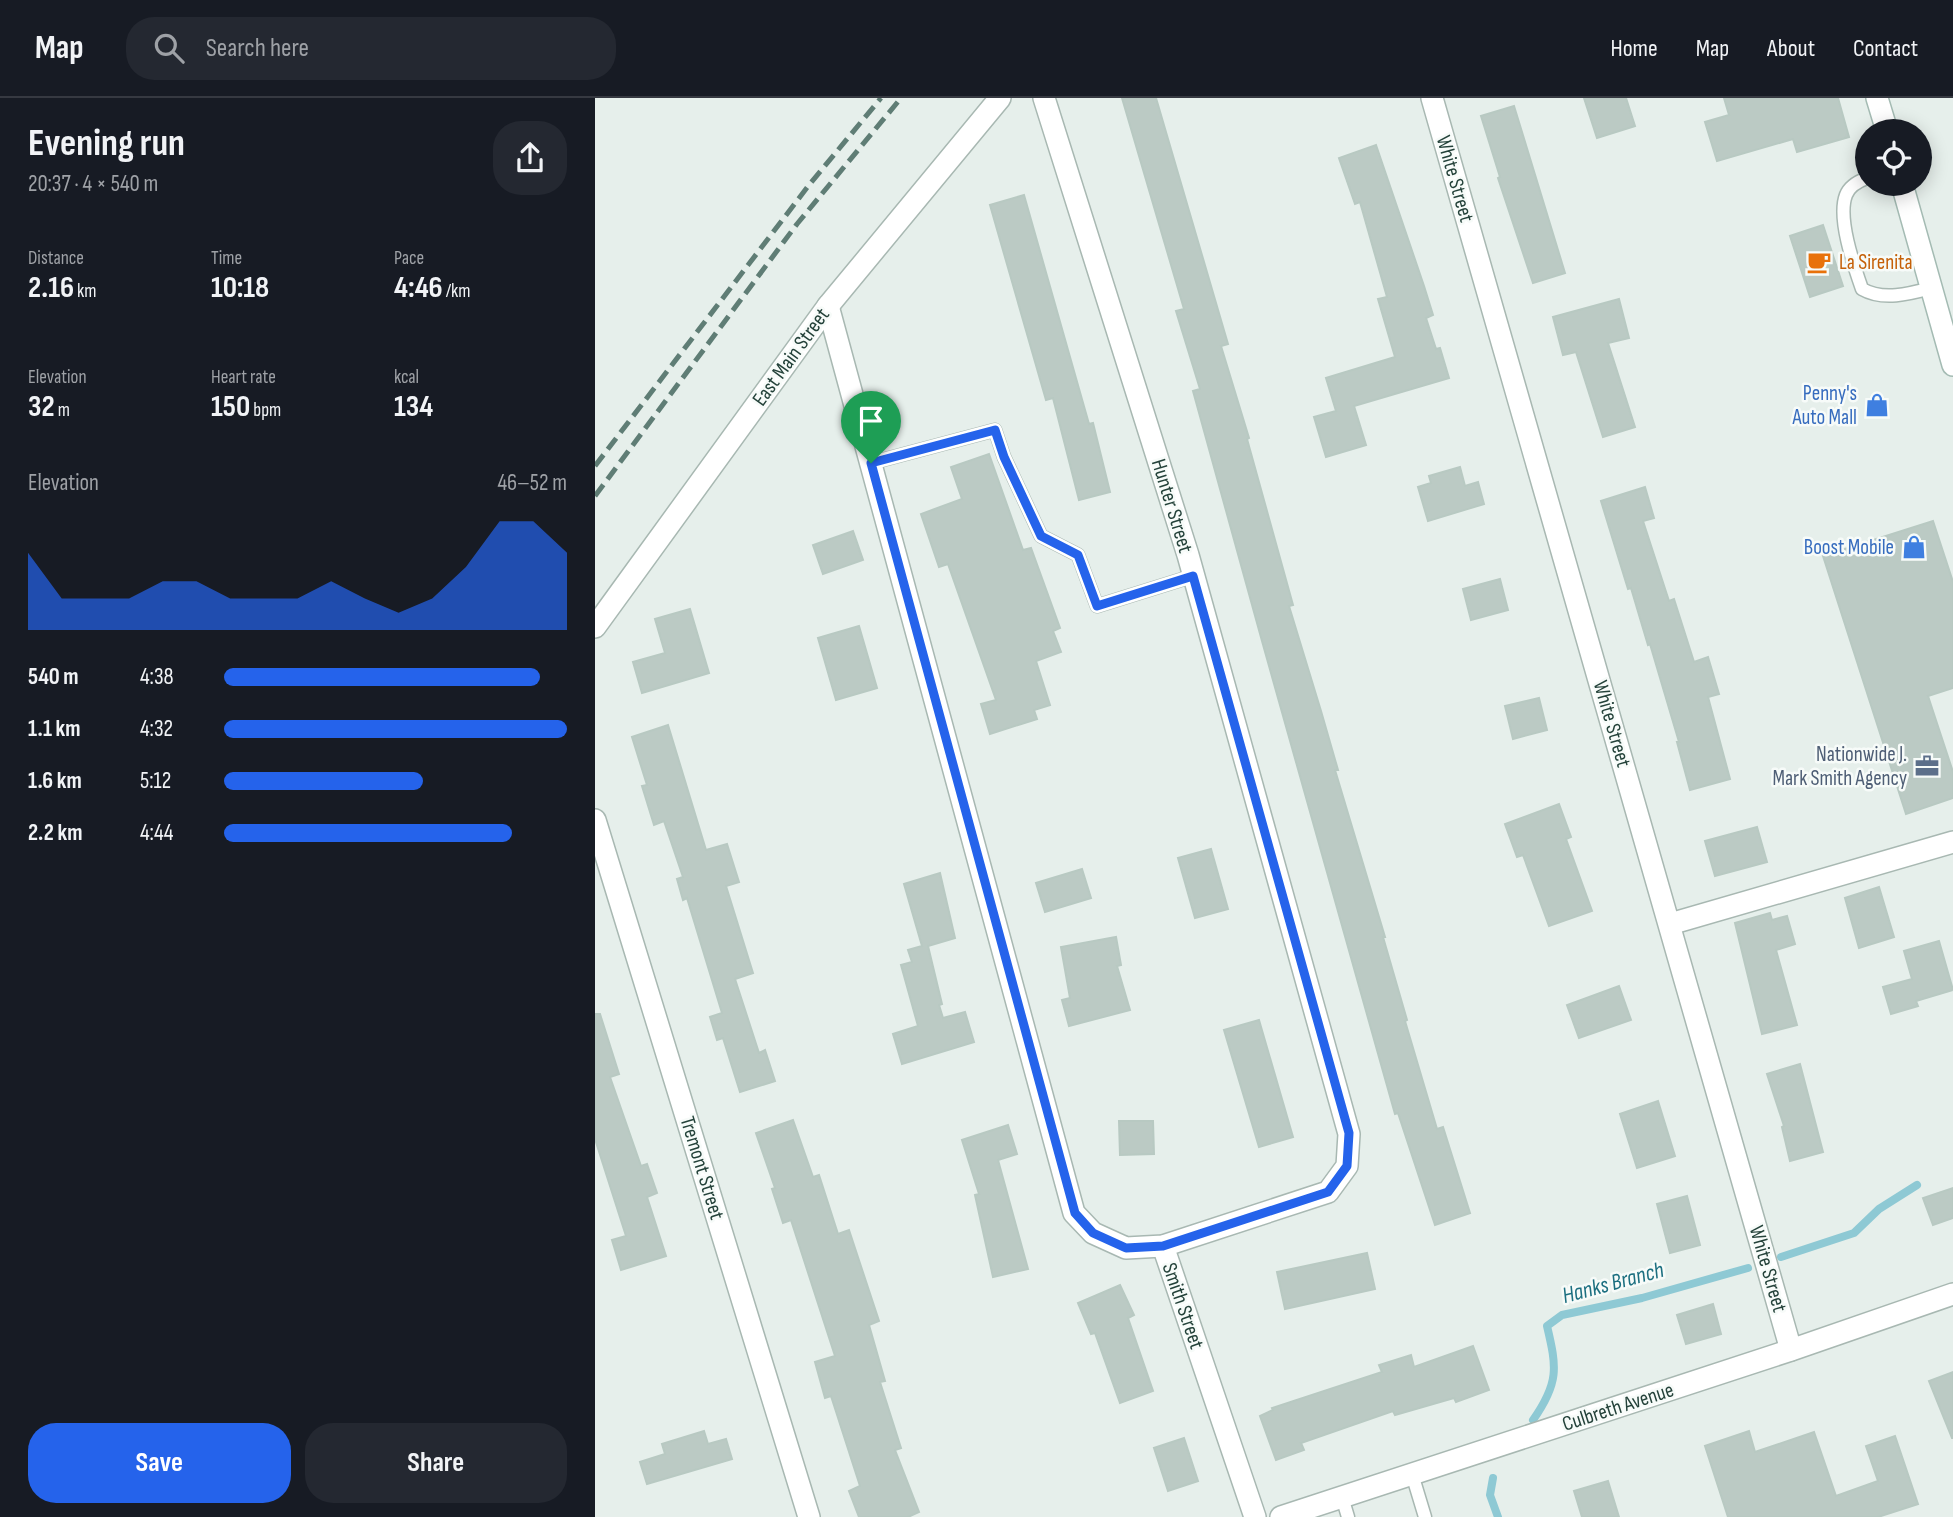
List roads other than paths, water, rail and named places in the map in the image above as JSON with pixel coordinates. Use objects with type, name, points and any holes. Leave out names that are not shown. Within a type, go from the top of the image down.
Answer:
[{"type":"street","name":"East Main Street","points":[[595,627],[828,306],[1000,98]]},
{"type":"street","name":"Hunter Street","points":[[1044,98],[1193,576],[1349,1133],[1347,1166],[1328,1192],[1163,1246]]},
{"type":"street","name":"White Street","points":[[1432,98],[1791,1350]]},
{"type":"street","points":[[1877,98],[1883,119]]},
{"type":"street","points":[[1905,196],[1953,365]]},
{"type":"street","name":"Smith Street","points":[[828,306],[1075,1213],[1093,1233],[1126,1248],[1163,1246],[1255,1517]]},
{"type":"street","name":"Tremont Street","points":[[595,820],[809,1517]]},
{"type":"street","points":[[1670,924],[1953,842]]},
{"type":"street","name":"Culbreth Avenue","points":[[1281,1517],[1345,1507],[1412,1475],[1953,1294]]},
{"type":"lane","points":[[1855,185],[1846,193],[1843,212],[1862,289],[1871,295],[1896,296],[1931,288]]},
{"type":"lane","points":[[871,463],[995,430],[1004,457],[1041,536],[1078,555],[1097,606],[1193,576]]},
{"type":"lane","points":[[1412,1475],[1425,1517]]},
{"type":"waterway","name":"Hanks Branch","points":[[1781,1257],[1854,1233],[1879,1209],[1917,1185]]},
{"type":"waterway","name":"Hanks Branch","points":[[1533,1420],[1548,1396],[1553,1375],[1553,1353],[1547,1326],[1562,1315],[1642,1298],[1748,1268]]},
{"type":"waterway","name":"Hanks Branch","points":[[1493,1478],[1490,1495],[1498,1517]]},
{"type":"railway","points":[[595,466],[809,185],[881,98]]},
{"type":"railway","points":[[595,496],[797,224],[901,98]]},
{"type":"place","name":"La Sirenita","points":[[1819,262]]},
{"type":"place","name":"Penny's Auto Mall","points":[[1877,405]]},
{"type":"place","name":"Boost Mobile","points":[[1914,547]]},
{"type":"place","name":"Nationwide J. Mark Smith Agency","points":[[1927,766]]}]
